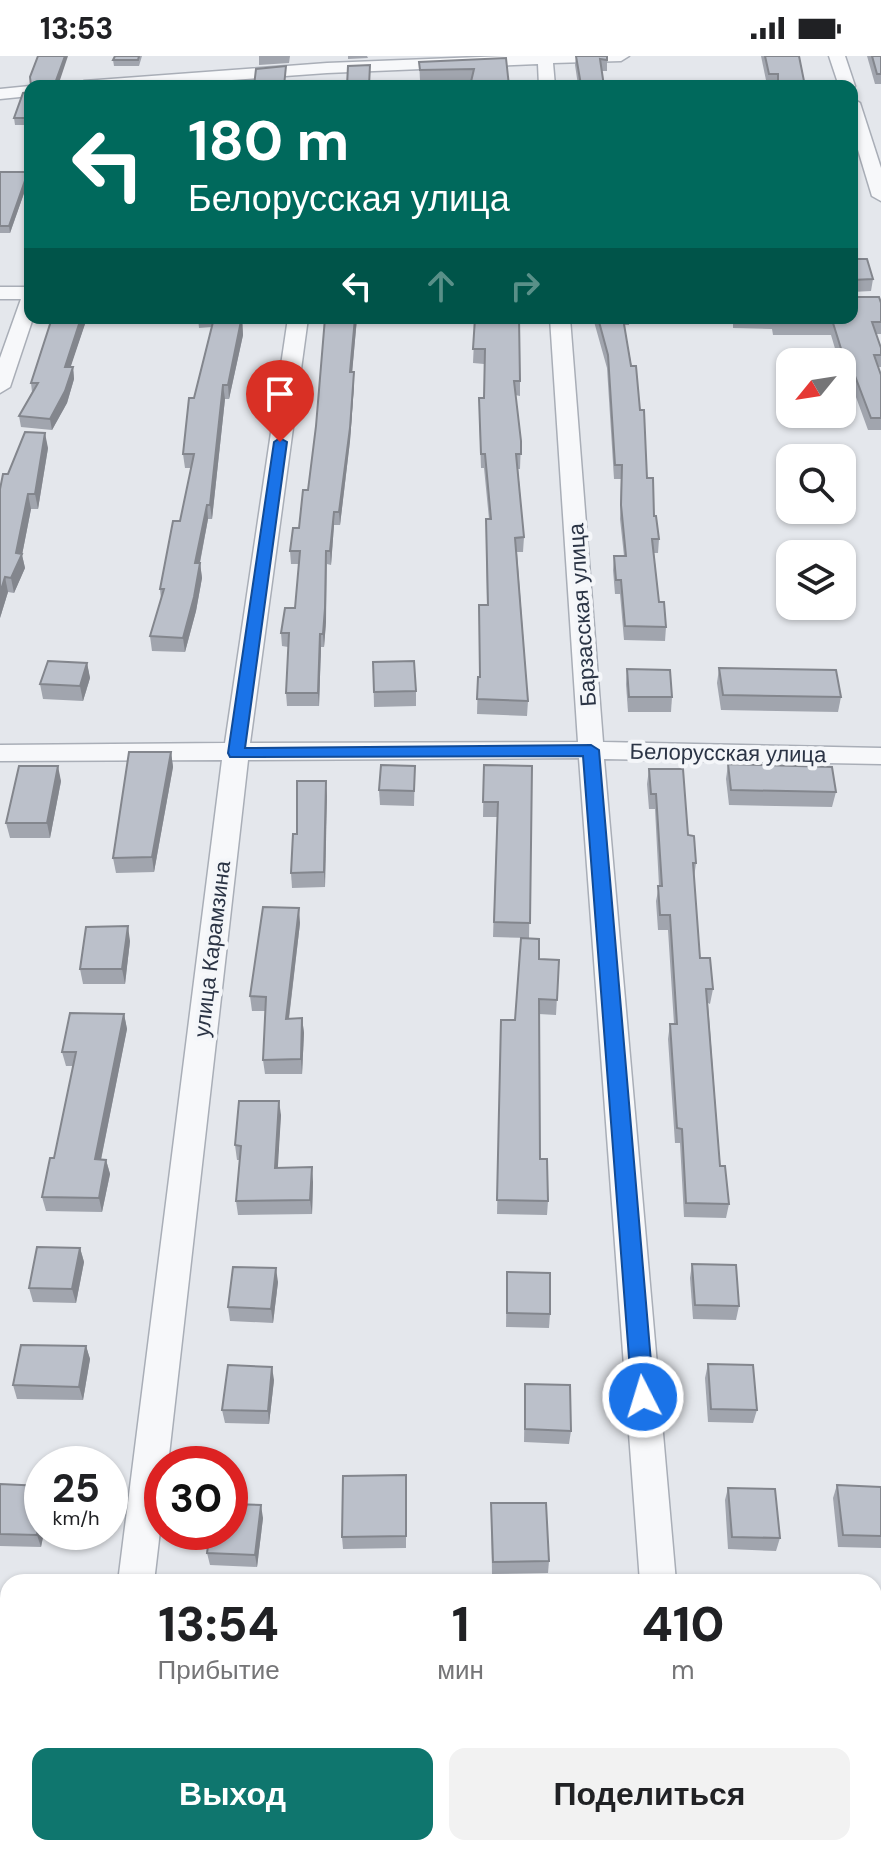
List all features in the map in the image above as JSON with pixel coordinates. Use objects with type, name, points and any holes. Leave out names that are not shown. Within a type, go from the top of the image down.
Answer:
[{"type":"street","points":[[172,80],[327,68],[621,56]]},
{"type":"street","points":[[837,56],[845,80]]},
{"type":"street","points":[[545,58],[547,80]]},
{"type":"street","points":[[326,80],[327,68]]},
{"type":"street","points":[[0,94],[24,92]]},
{"type":"street","points":[[858,122],[881,196]]},
{"type":"street","points":[[0,293],[24,293]]},
{"type":"street","points":[[0,387],[24,317]]},
{"type":"street","name":"улица Карамзина","points":[[137,1574],[236,753],[297,324]]},
{"type":"street","name":"Барзасская улица","points":[[560,324],[591,750],[657,1574]]},
{"type":"street","name":"Белорусская улица","points":[[0,753],[591,750],[881,756]]},
{"type":"building","points":[[38,56],[65,56],[56,80],[30,80]]},
{"type":"building","points":[[115,56],[139,56],[138,60],[113,60]]},
{"type":"building","points":[[576,56],[607,56],[607,60],[600,59],[603,80],[580,80]]},
{"type":"building","points":[[765,56],[799,56],[804,80],[778,80],[778,74],[769,74]]},
{"type":"building","points":[[872,56],[881,56],[881,74],[877,74]]},
{"type":"building","points":[[506,58],[508,80],[471,80],[474,69],[420,70],[419,62]]},
{"type":"building","points":[[370,65],[369,80],[347,80],[348,66]]},
{"type":"building","points":[[286,66],[285,80],[255,80],[256,69]]},
{"type":"building","points":[[23,93],[24,118],[14,118]]},
{"type":"building","points":[[0,172],[24,172],[24,183],[9,226],[0,226]]},
{"type":"building","points":[[858,259],[867,259],[873,279],[858,280]]},
{"type":"building","points":[[858,297],[879,297],[881,303],[881,322],[872,322],[881,348],[881,355],[874,355],[881,375],[881,418],[871,418],[856,379],[856,348],[841,348],[833,324],[858,324]]},
{"type":"building","points":[[50,324],[79,324],[65,367],[73,367],[50,419],[19,416],[38,383],[31,383]]},
{"type":"building","points":[[212,324],[240,324],[228,385],[223,385],[210,505],[207,505],[195,563],[200,563],[183,638],[150,636],[164,589],[160,589],[173,521],[180,521],[194,454],[183,454],[189,398],[194,398]]},
{"type":"building","points":[[324,324],[354,324],[350,428],[339,512],[334,512],[330,551],[326,551],[318,693],[286,693],[289,633],[281,633],[285,608],[295,608],[300,551],[290,551],[293,528],[299,528],[303,490],[308,490]]},
{"type":"building","points":[[475,324],[519,324],[520,381],[514,381],[521,441],[521,454],[516,454],[524,537],[515,538],[528,701],[477,699],[480,677],[479,605],[488,605],[486,519],[491,519],[485,454],[481,454],[479,398],[484,398],[485,349],[473,349]]},
{"type":"building","points":[[600,324],[624,324],[631,366],[636,366],[640,410],[644,410],[647,478],[653,478],[654,516],[659,539],[652,539],[659,602],[664,602],[666,627],[625,626],[621,580],[616,580],[614,556],[626,556],[621,505],[622,465],[615,465],[608,355]]},
{"type":"building","points":[[25,432],[45,433],[35,494],[28,494],[16,553],[22,554],[11,578],[5,577],[0,593],[0,489],[3,474],[8,474]]},
{"type":"building","points":[[48,661],[87,663],[80,686],[40,684]]},
{"type":"building","points":[[414,661],[416,691],[374,692],[373,662]]},
{"type":"building","points":[[719,668],[836,670],[841,697],[723,695]]},
{"type":"building","points":[[627,669],[670,670],[672,697],[629,697]]},
{"type":"building","points":[[129,752],[171,752],[152,857],[113,858]]},
{"type":"building","points":[[728,764],[832,767],[836,792],[731,790]]},
{"type":"building","points":[[381,765],[415,766],[414,791],[379,790]]},
{"type":"building","points":[[484,765],[532,766],[530,923],[494,922],[498,802],[483,802]]},
{"type":"building","points":[[19,766],[58,766],[47,823],[6,823]]},
{"type":"building","points":[[649,769],[683,769],[688,835],[694,836],[700,958],[710,958],[713,989],[706,989],[720,1166],[725,1166],[729,1204],[686,1203],[682,1129],[677,1128],[670,1024],[677,1024],[670,915],[660,915],[658,886],[662,886],[656,794],[651,794]]},
{"type":"building","points":[[297,781],[326,781],[324,872],[291,873],[293,834],[297,834]]},
{"type":"building","points":[[263,907],[299,908],[286,1019],[302,1018],[301,1059],[263,1060],[266,997],[250,996]]},
{"type":"building","points":[[128,926],[122,969],[80,969],[86,927]]},
{"type":"building","points":[[521,938],[539,939],[539,959],[559,960],[557,1000],[539,999],[540,1159],[547,1159],[548,1201],[497,1200],[501,1020],[515,1020]]},
{"type":"building","points":[[70,1013],[124,1014],[95,1159],[106,1160],[99,1198],[42,1197],[50,1158],[54,1158],[76,1052],[62,1052]]},
{"type":"building","points":[[239,1101],[279,1101],[275,1168],[312,1167],[310,1200],[236,1201],[241,1146],[235,1145]]},
{"type":"building","points":[[37,1247],[80,1248],[72,1289],[29,1288]]},
{"type":"building","points":[[692,1264],[736,1265],[739,1306],[695,1305]]},
{"type":"building","points":[[233,1267],[276,1268],[271,1309],[228,1307]]},
{"type":"building","points":[[507,1272],[550,1273],[550,1314],[507,1313]]},
{"type":"building","points":[[21,1345],[86,1346],[79,1387],[13,1385]]},
{"type":"building","points":[[708,1364],[753,1365],[757,1410],[711,1409]]},
{"type":"building","points":[[228,1365],[272,1367],[268,1411],[222,1410]]},
{"type":"building","points":[[525,1384],[570,1385],[571,1431],[525,1429]]},
{"type":"building","points":[[406,1475],[406,1536],[342,1537],[343,1476]]},
{"type":"building","points":[[0,1484],[24,1485],[24,1535],[0,1534]]},
{"type":"building","points":[[837,1485],[881,1487],[881,1536],[843,1535]]},
{"type":"building","points":[[728,1488],[775,1489],[780,1538],[732,1537]]},
{"type":"building","points":[[491,1503],[546,1503],[549,1561],[493,1562]]},
{"type":"building","points":[[248,1505],[261,1505],[255,1555],[207,1553],[207,1550],[248,1550]]},
{"type":"route","points":[[280,442],[236,753],[591,750],[643,1397]]}]
